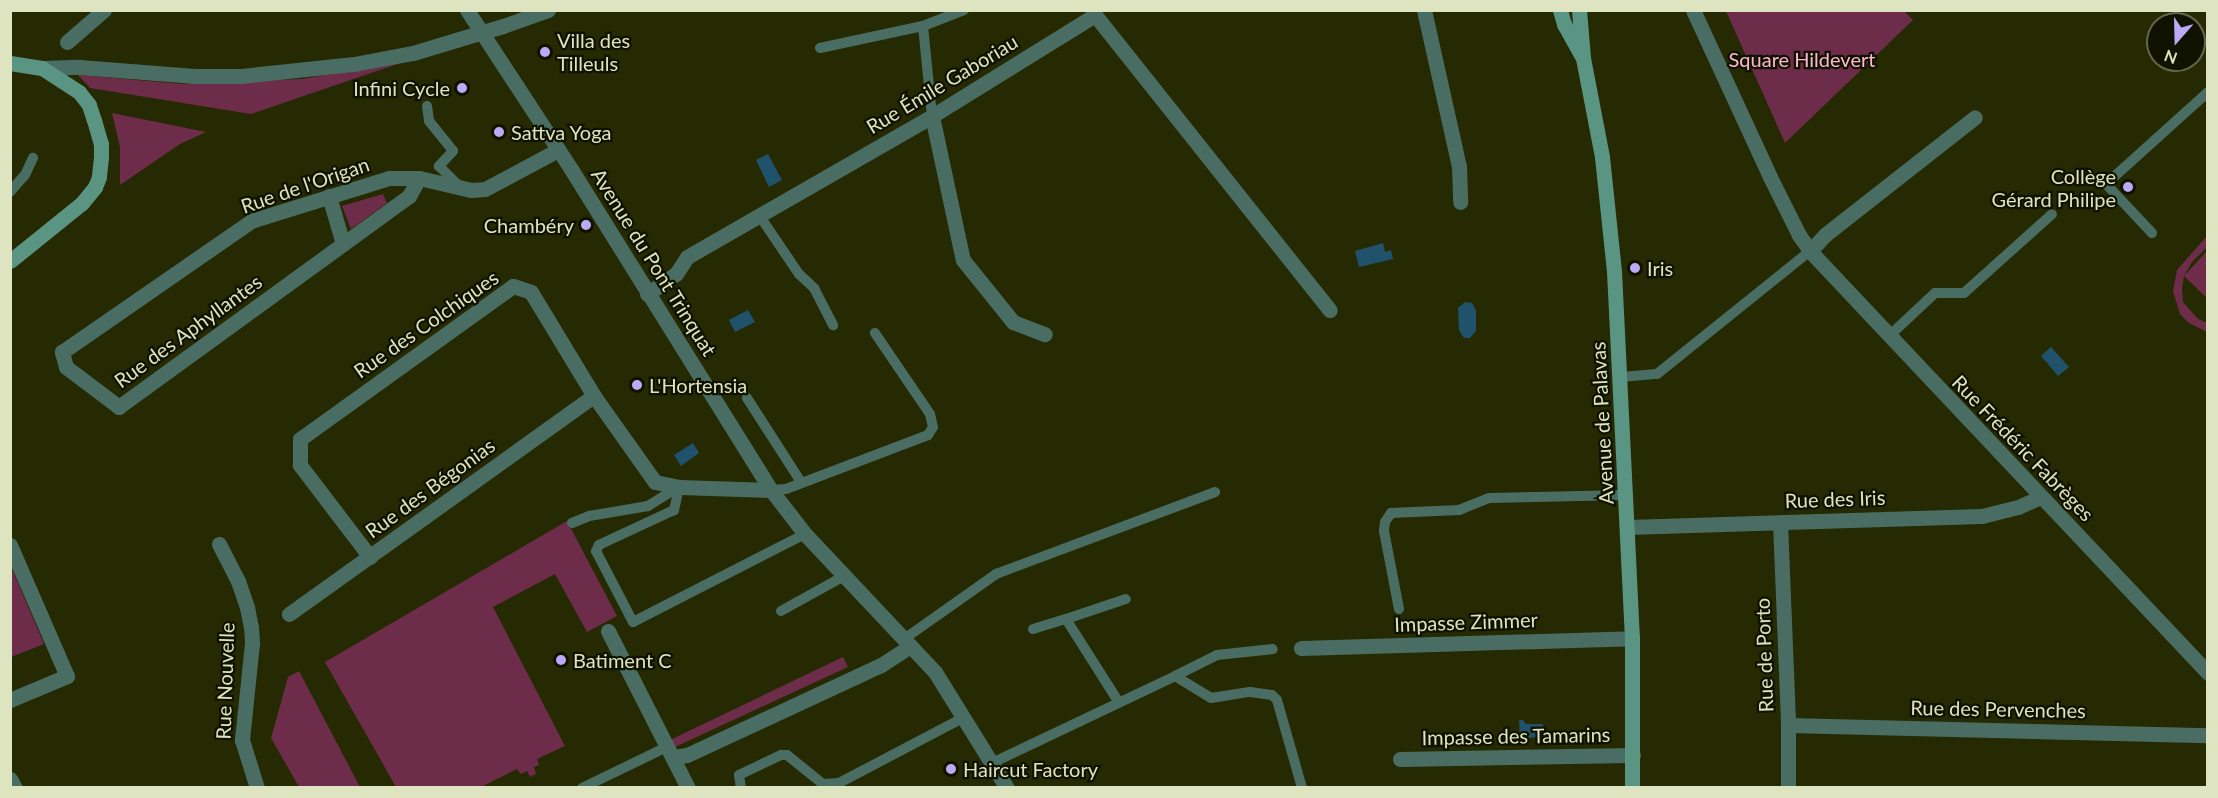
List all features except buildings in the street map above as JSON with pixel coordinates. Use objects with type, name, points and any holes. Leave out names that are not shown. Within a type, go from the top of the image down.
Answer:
[{"type":"main road","name":"Avenue de Palavas","points":[[1560,10],[1564,24],[1583,58]]},
{"type":"main road","name":"Avenue de Palavas","points":[[1579,10],[1583,58],[1604,168],[1612,244],[1628,527],[1632,638],[1632,788]]},
{"type":"main road","points":[[10,63],[42,68],[79,92],[89,105],[100,144],[99,177],[95,187],[81,203],[10,261]]},
{"type":"street","points":[[67,42],[104,10]]},
{"type":"street","name":"Avenue du Pont Trinquat","points":[[467,10],[558,150],[771,490],[805,534],[935,672],[1007,788]]},
{"type":"street","points":[[42,68],[79,67],[195,76],[241,76],[354,64],[413,53],[548,10]]},
{"type":"street","points":[[1424,10],[1459,166],[1460,202]]},
{"type":"street","name":"Rue Frédéric Fabrèges","points":[[1693,10],[1770,177],[1799,235],[1810,251],[1888,337],[2208,673]]},
{"type":"street","name":"Rue Émile Gaboriau","points":[[647,294],[676,274],[687,257],[932,116],[1095,15],[1330,310]]},
{"type":"street","points":[[932,116],[963,260],[1013,322],[1045,334]]},
{"type":"street","points":[[1810,251],[1826,234],[1975,117]]},
{"type":"street","name":"Rue de l'Origan","points":[[62,359],[62,352],[251,221],[389,178],[419,178],[461,189],[485,189],[558,150]]},
{"type":"street","name":"Rue des Aphyllantes","points":[[62,359],[66,367],[119,407],[409,196],[419,178]]},
{"type":"street","points":[[329,196],[343,244]]},
{"type":"street","name":"Rue des Colchiques","points":[[370,557],[300,465],[300,439],[513,286],[531,292],[594,396],[655,482],[680,487],[771,490]]},
{"type":"street","name":"Rue des Bégonias","points":[[289,614],[594,396]]},
{"type":"street","name":"Rue des Iris","points":[[1628,527],[1982,516],[2018,507],[2040,497]]},
{"type":"street","name":"Rue de Porto","points":[[1780,522],[1788,725],[1788,788]]},
{"type":"street","name":"Rue Nouvelle","points":[[219,544],[238,581],[251,627],[252,643],[242,740],[257,788]]},
{"type":"street","points":[[10,545],[67,676],[10,700]]},
{"type":"street","points":[[608,631],[688,788]]},
{"type":"street","name":"Impasse Zimmer","points":[[1301,648],[1632,638]]},
{"type":"street","points":[[670,752],[684,748],[907,643]]},
{"type":"street","name":"Rue des Pervenches","points":[[1788,725],[2208,735]]},
{"type":"street","name":"Impasse des Tamarins","points":[[1400,759],[1633,755]]},
{"type":"street","points":[[10,779],[15,788]]},
{"type":"lane","points":[[820,48],[923,26],[964,10]]},
{"type":"lane","points":[[923,26],[932,116]]},
{"type":"lane","points":[[2152,233],[2106,184],[2208,92]]},
{"type":"lane","points":[[427,106],[429,121],[453,151],[439,166],[461,189]]},
{"type":"lane","points":[[10,192],[25,175],[33,158]]},
{"type":"lane","points":[[1888,337],[1935,293],[1964,293],[2052,214]]},
{"type":"lane","points":[[759,215],[799,274],[814,288],[833,325]]},
{"type":"lane","points":[[1621,377],[1658,374],[1810,251]]},
{"type":"lane","points":[[771,490],[786,489],[928,435],[933,427],[930,414],[875,333]]},
{"type":"lane","points":[[747,398],[801,482]]},
{"type":"lane","points":[[572,523],[589,516],[648,506],[680,487]]},
{"type":"lane","points":[[680,487],[674,510],[599,544],[596,551],[633,622],[805,534]]},
{"type":"lane","points":[[907,643],[996,574],[1215,492]]},
{"type":"lane","points":[[1399,609],[1384,531],[1385,522],[1391,513],[1459,510],[1489,498],[1626,495]]},
{"type":"lane","points":[[782,611],[846,575]]},
{"type":"lane","points":[[1033,630],[1126,599]]},
{"type":"lane","points":[[1066,619],[1118,701]]},
{"type":"lane","points":[[992,763],[1217,655],[1273,649]]},
{"type":"lane","points":[[1175,675],[1211,698],[1250,692],[1272,695],[1277,700],[1302,788]]},
{"type":"lane","points":[[741,788],[739,775],[787,755],[823,784],[839,783],[963,718]]},
{"type":"lane","points":[[582,788],[670,752]]},
{"type":"green space","name":"Square Hildevert","points":[[1726,11],[1904,11],[1913,20],[1785,143]]},
{"type":"green space","points":[[406,61],[251,114],[90,88],[78,75],[183,84],[302,79]]},
{"type":"green space","points":[[112,113],[206,132],[180,144],[120,185],[120,147]]},
{"type":"green space","points":[[383,194],[387,203],[351,229],[342,206]]},
{"type":"green space","points":[[2207,236],[2207,247],[2192,262],[2184,276],[2183,302],[2198,319],[2207,323],[2207,332],[2189,323],[2180,314],[2173,291],[2177,270]]},
{"type":"green space","points":[[2207,251],[2207,298],[2184,276]]},
{"type":"green space","points":[[567,521],[617,616],[587,632],[555,574],[493,607],[565,746],[537,759],[539,765],[534,767],[536,774],[530,777],[527,771],[521,774],[517,769],[481,787],[396,787],[325,662]]},
{"type":"green space","points":[[11,567],[44,644],[10,657]]},
{"type":"green space","points":[[843,657],[848,667],[675,747],[670,740]]},
{"type":"green space","points":[[299,671],[360,787],[299,787],[271,738],[288,677]]},
{"type":"water","points":[[768,154],[782,180],[769,187],[756,160]]},
{"type":"water","points":[[1383,243],[1385,252],[1391,250],[1393,259],[1359,267],[1355,251]]},
{"type":"water","points":[[1465,302],[1472,303],[1476,310],[1476,331],[1470,338],[1464,338],[1459,330],[1458,308]]},
{"type":"water","points":[[748,310],[755,322],[735,332],[729,320]]},
{"type":"water","points":[[2051,347],[2069,367],[2058,376],[2041,356]]},
{"type":"water","points":[[693,443],[699,453],[681,466],[674,455]]},
{"type":"water","points":[[1519,720],[1523,720],[1526,724],[1543,724],[1543,737],[1520,738]]},
{"type":"place","name":"Villa des Tilleuls","points":[[545,52]]},
{"type":"place","name":"Infini Cycle","points":[[462,88]]},
{"type":"place","name":"Sattva Yoga","points":[[499,132]]},
{"type":"place","name":"Collège Gérard Philipe","points":[[2128,187]]},
{"type":"place","name":"Chambéry","points":[[586,225]]},
{"type":"place","name":"Iris","points":[[1635,268]]},
{"type":"place","name":"L'Hortensia","points":[[637,385]]},
{"type":"place","name":"Batiment C","points":[[561,660]]},
{"type":"place","name":"Haircut Factory","points":[[951,769]]}]
